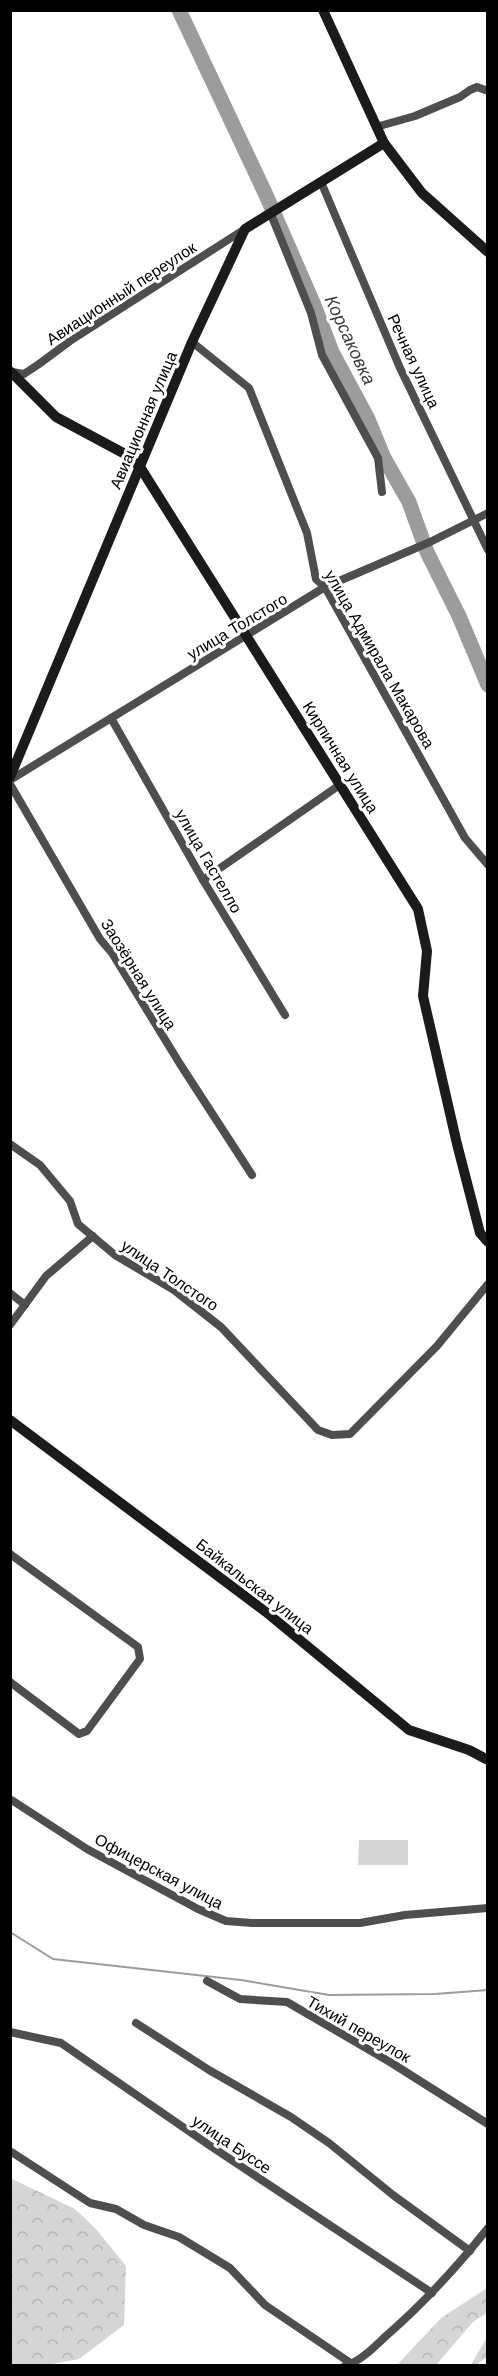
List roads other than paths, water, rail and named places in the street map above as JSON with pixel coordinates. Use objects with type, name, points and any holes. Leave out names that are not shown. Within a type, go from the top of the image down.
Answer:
[{"type":"street","points":[[323,10],[384,143],[422,193],[488,252]]},
{"type":"street","points":[[376,127],[415,116],[460,97],[477,87],[488,91]]},
{"type":"street","points":[[245,229],[384,143]]},
{"type":"street","name":"Речная улица","points":[[321,182],[400,368],[488,550]]},
{"type":"street","points":[[273,213],[311,313],[322,355],[378,458],[382,492]]},
{"type":"street","name":"Авиационная улица","points":[[10,780],[192,342],[245,229]]},
{"type":"street","name":"Авиационный переулок","points":[[11,372],[24,374],[70,340],[245,229]]},
{"type":"street","name":"улица Адмирала Макарова","points":[[192,342],[249,388],[307,533],[316,579],[326,587],[465,838],[488,865]]},
{"type":"street","name":"Кирпичная улица","points":[[11,372],[56,417],[125,454],[140,467],[418,909],[427,951],[423,996],[477,1222],[480,1233],[488,1242]]},
{"type":"street","name":"улица Толстого","points":[[10,780],[326,587],[430,542],[488,513]]},
{"type":"street","name":"улица Гастелло","points":[[111,718],[203,880],[285,1015]]},
{"type":"street","name":"Заозёрная улица","points":[[10,780],[100,939],[112,953],[252,1175]]},
{"type":"street","points":[[203,880],[340,784]]},
{"type":"street","name":"улица Толстого","points":[[10,1144],[40,1165],[70,1201],[78,1224],[115,1255],[174,1290],[221,1327],[318,1430],[332,1435],[350,1434],[437,1346],[488,1284]]},
{"type":"street","points":[[10,1325],[46,1276],[93,1236]]},
{"type":"street","points":[[10,1293],[26,1305]]},
{"type":"street","name":"Байкальская улица","points":[[10,1420],[266,1612],[409,1730],[469,1750],[488,1760]]},
{"type":"street","points":[[10,1554],[138,1647],[140,1659],[87,1731],[79,1734],[10,1682]]},
{"type":"street","name":"Офицерская улица","points":[[10,1799],[87,1849],[198,1910],[226,1921],[360,1923],[405,1915],[488,1908]]},
{"type":"street","name":"Тихий переулок","points":[[207,1981],[240,1999],[286,2002],[390,2062],[488,2124]]},
{"type":"street","points":[[136,2023],[209,2070],[291,2117],[329,2143],[470,2251]]},
{"type":"street","name":"улица Буссе","points":[[10,2032],[61,2043],[432,2293]]},
{"type":"street","points":[[10,2151],[90,2203],[116,2209],[144,2225],[179,2237],[230,2268],[265,2305],[349,2365],[411,2314],[470,2251],[488,2228]]},
{"type":"waterway","name":"Корсаковка","points":[[179,10],[266,195],[332,352],[368,419],[384,458],[409,502],[427,552],[459,616],[488,685]]},
{"type":"waterway","points":[[10,1932],[53,1959],[241,1980],[329,1995],[435,1994],[488,1990]]}]
